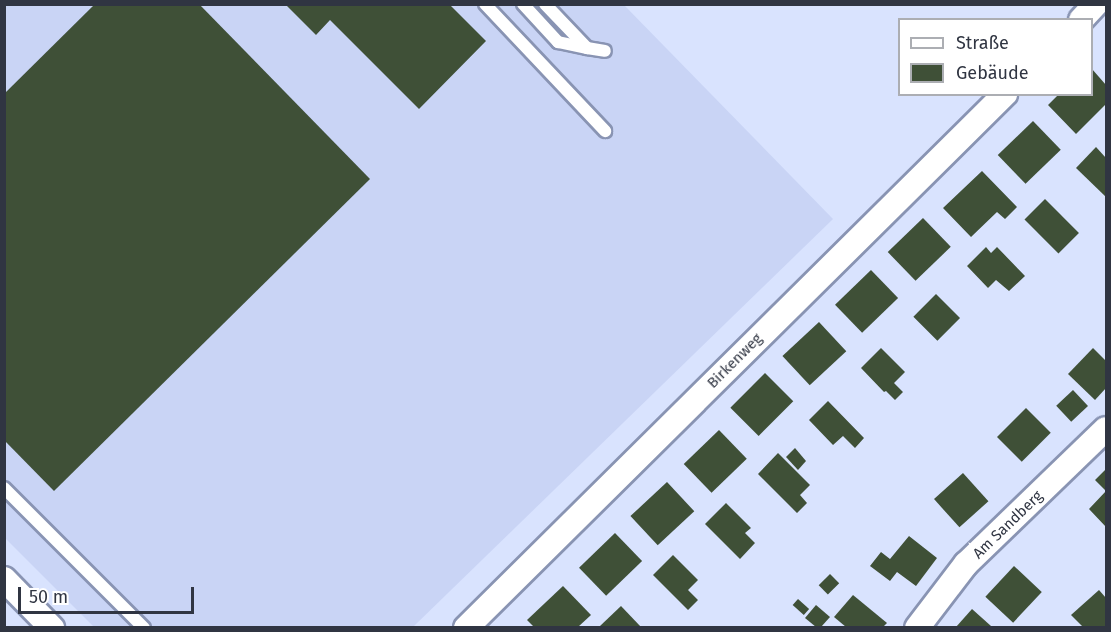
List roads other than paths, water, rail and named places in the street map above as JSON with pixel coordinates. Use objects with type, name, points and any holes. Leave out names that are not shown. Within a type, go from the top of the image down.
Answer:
[{"type":"street","points":[[1083,18],[1096,4]]},
{"type":"street","name":"Birkenweg","points":[[466,627],[1003,96]]},
{"type":"street","name":"Am Sandberg","points":[[917,627],[966,564],[1107,429]]},
{"type":"street","points":[[4,579],[52,627]]},
{"type":"lane","points":[[485,4],[605,131]]},
{"type":"lane","points":[[523,4],[558,42],[605,51]]},
{"type":"lane","points":[[545,4],[586,48]]},
{"type":"lane","points":[[4,488],[144,627]]}]
